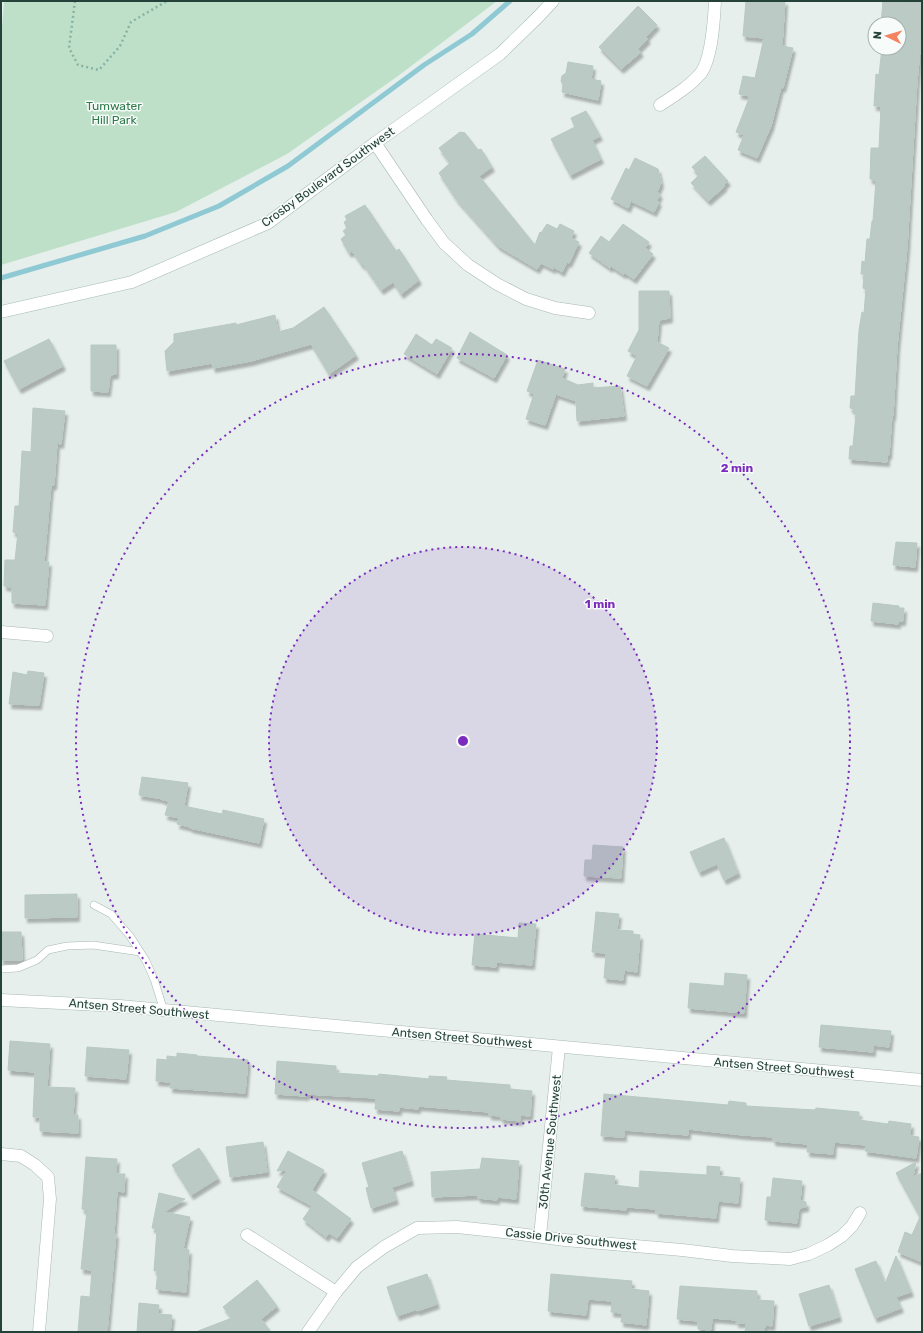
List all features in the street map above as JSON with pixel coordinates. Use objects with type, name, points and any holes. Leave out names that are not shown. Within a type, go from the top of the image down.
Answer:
[{"type":"street","name":"Crosby Boulevard Southwest","points":[[1,312],[132,282],[268,223],[375,143],[500,54],[553,1]]},
{"type":"street","points":[[660,105],[683,90],[701,72],[708,54],[712,36],[715,1]]},
{"type":"street","points":[[375,143],[444,243],[468,265],[497,284],[526,299],[555,308],[590,313]]},
{"type":"street","points":[[1,632],[47,636]]},
{"type":"street","name":"Antsen Street Southwest","points":[[1,1000],[120,1006],[922,1080]]},
{"type":"street","name":"30th Avenue Southwest","points":[[540,1236],[559,1047]]},
{"type":"street","points":[[1,1154],[21,1156],[35,1165],[48,1177],[50,1199],[39,1332]]},
{"type":"street","name":"Cassie Drive Southwest","points":[[308,1332],[336,1292],[357,1267],[384,1247],[417,1228],[457,1227],[732,1256],[790,1259],[810,1254],[842,1236],[852,1226],[860,1213]]},
{"type":"street","points":[[247,1235],[336,1292]]},
{"type":"lane","points":[[94,905],[112,914],[130,936],[154,979],[164,1010]]},
{"type":"lane","points":[[1,969],[18,968],[37,960],[48,950],[67,946],[93,945],[140,952]]},
{"type":"path","points":[[75,1],[69,48],[78,65],[99,70],[120,46],[132,22],[167,1]]},
{"type":"green space","name":"Tumwater Hill Park","points":[[4,1],[497,1],[398,76],[287,154],[176,212],[1,265],[1,41]]},
{"type":"building","points":[[746,1],[785,1],[782,46],[793,48],[783,88],[781,87],[771,126],[757,158],[738,150],[744,135],[736,132],[750,96],[739,94],[743,76],[755,78],[764,38],[743,36]]},
{"type":"building","points":[[883,1],[922,2],[922,30],[917,81],[907,248],[897,347],[893,416],[887,462],[849,459],[850,446],[853,446],[856,414],[853,414],[854,409],[850,408],[851,396],[855,396],[859,330],[862,312],[864,313],[866,289],[863,288],[864,274],[861,274],[862,261],[865,262],[867,239],[870,239],[876,180],[870,179],[871,148],[879,148],[881,106],[874,106],[876,74],[879,75],[881,56],[907,56],[907,16],[882,16]]},
{"type":"building","points":[[638,6],[657,25],[646,37],[648,39],[638,49],[641,52],[621,69],[599,47]]},
{"type":"building","points":[[568,62],[593,66],[591,79],[601,81],[598,100],[562,92],[562,76],[566,73]]},
{"type":"building","points":[[586,111],[600,136],[592,140],[601,159],[570,175],[551,139],[575,127],[571,118]]},
{"type":"building","points":[[460,132],[465,133],[478,150],[481,149],[492,167],[479,176],[535,245],[540,232],[541,233],[547,224],[557,229],[560,224],[574,231],[571,238],[579,242],[569,263],[567,262],[562,272],[554,267],[553,269],[541,263],[537,269],[498,246],[456,199],[439,173],[450,163],[439,148]]},
{"type":"building","points":[[705,156],[728,181],[724,187],[708,201],[691,183],[699,175],[692,167]]},
{"type":"building","points":[[635,158],[658,169],[661,183],[657,192],[660,194],[657,200],[659,202],[654,212],[631,201],[628,208],[611,199],[626,168],[629,170]]},
{"type":"building","points":[[365,205],[396,251],[399,249],[419,280],[401,294],[393,282],[381,290],[352,251],[349,253],[341,239],[346,235],[343,231],[347,228],[344,222],[347,220],[345,216]]},
{"type":"building","points":[[623,224],[649,242],[645,248],[653,254],[634,279],[611,266],[610,268],[589,253],[601,236],[609,242]]},
{"type":"building","points":[[639,291],[669,291],[670,318],[659,320],[657,342],[669,348],[647,386],[627,376],[637,356],[628,351],[639,330]]},
{"type":"building","points":[[324,307],[356,355],[329,374],[311,344],[251,361],[213,368],[212,363],[167,371],[165,351],[174,342],[174,334],[236,323],[236,325],[275,315],[278,332],[293,328]]},
{"type":"building","points":[[470,332],[507,355],[494,378],[457,358]]},
{"type":"building","points":[[416,334],[432,345],[436,339],[452,348],[437,374],[404,354]]},
{"type":"building","points":[[49,339],[63,366],[19,389],[4,361]]},
{"type":"building","points":[[91,345],[116,345],[116,374],[110,375],[108,392],[91,391]]},
{"type":"building","points":[[538,360],[565,369],[562,378],[578,385],[593,383],[593,388],[620,386],[624,416],[577,421],[576,401],[556,394],[545,425],[526,419],[534,394],[527,391]]},
{"type":"building","points":[[33,408],[65,411],[61,444],[57,443],[54,485],[51,486],[44,562],[49,562],[45,605],[12,603],[12,587],[4,586],[5,560],[15,560],[18,533],[13,532],[15,506],[19,506],[22,451],[31,452]]},
{"type":"building","points":[[896,542],[917,543],[915,567],[893,565]]},
{"type":"building","points":[[873,603],[904,608],[903,621],[898,621],[898,624],[871,621]]},
{"type":"building","points":[[28,671],[44,673],[39,705],[9,704],[13,672],[27,675]]},
{"type":"building","points":[[142,777],[188,783],[184,806],[222,814],[223,810],[264,819],[259,843],[177,824],[179,818],[165,815],[169,801],[139,795]]},
{"type":"building","points":[[724,838],[738,873],[724,880],[717,864],[699,872],[690,852]]},
{"type":"building","points":[[593,845],[623,847],[621,878],[584,876],[585,860],[592,860]]},
{"type":"building","points":[[77,894],[77,917],[25,918],[25,895]]},
{"type":"building","points":[[596,912],[619,914],[617,930],[633,931],[633,934],[640,935],[637,972],[624,970],[623,980],[604,978],[606,953],[592,952]]},
{"type":"building","points":[[519,923],[536,924],[532,965],[496,962],[496,967],[472,965],[475,934],[518,938]]},
{"type":"building","points":[[1,932],[21,932],[22,960],[1,960]]},
{"type":"building","points":[[725,973],[747,975],[744,1013],[688,1008],[690,983],[724,986]]},
{"type":"building","points":[[821,1025],[891,1031],[889,1047],[873,1045],[873,1052],[819,1047]]},
{"type":"building","points":[[10,1041],[50,1044],[47,1087],[75,1088],[73,1115],[78,1115],[78,1133],[40,1131],[40,1117],[33,1117],[35,1072],[8,1070]]},
{"type":"building","points":[[87,1047],[129,1050],[126,1079],[85,1076]]},
{"type":"building","points":[[177,1053],[248,1060],[245,1093],[170,1088],[171,1082],[156,1081],[157,1059],[167,1060],[167,1056],[177,1057]]},
{"type":"building","points":[[277,1061],[336,1066],[336,1073],[378,1076],[379,1074],[429,1079],[429,1076],[447,1077],[446,1080],[510,1085],[510,1089],[532,1091],[530,1116],[520,1115],[520,1121],[501,1119],[501,1116],[489,1115],[489,1112],[418,1106],[418,1109],[399,1107],[399,1111],[375,1109],[376,1098],[306,1094],[306,1096],[275,1094]]},
{"type":"building","points":[[604,1094],[728,1105],[729,1101],[746,1103],[746,1106],[815,1110],[816,1108],[859,1112],[859,1120],[888,1124],[889,1121],[911,1124],[910,1136],[919,1137],[916,1158],[865,1151],[866,1145],[834,1142],[833,1154],[807,1152],[808,1144],[773,1141],[773,1137],[688,1129],[688,1135],[624,1130],[624,1137],[601,1136]]},
{"type":"building","points":[[263,1142],[267,1172],[230,1177],[226,1147]]},
{"type":"building","points":[[199,1148],[218,1178],[191,1195],[172,1165]]},
{"type":"building","points":[[288,1151],[324,1170],[312,1190],[351,1219],[337,1238],[329,1233],[326,1237],[303,1219],[312,1206],[277,1187],[287,1170],[277,1171]]},
{"type":"building","points":[[402,1151],[411,1181],[392,1187],[396,1200],[371,1208],[366,1188],[369,1187],[362,1163]]},
{"type":"building","points":[[86,1157],[117,1159],[116,1174],[125,1174],[124,1192],[117,1191],[114,1233],[116,1234],[107,1332],[78,1332],[81,1296],[90,1297],[92,1270],[81,1269],[87,1210],[82,1209]]},
{"type":"building","points":[[482,1158],[519,1161],[516,1199],[497,1197],[497,1200],[478,1198],[478,1195],[432,1197],[431,1172],[480,1169]]},
{"type":"building","points":[[916,1162],[913,1177],[922,1173],[922,1262],[898,1252],[905,1232],[912,1235],[920,1217],[896,1173]]},
{"type":"building","points":[[707,1166],[720,1167],[719,1176],[740,1178],[738,1203],[718,1201],[716,1218],[656,1213],[656,1209],[626,1207],[626,1210],[581,1206],[585,1173],[615,1176],[614,1185],[639,1188],[640,1171],[707,1175]]},
{"type":"building","points":[[773,1178],[802,1181],[800,1201],[806,1202],[806,1207],[799,1208],[797,1223],[765,1220],[767,1197],[771,1197]]},
{"type":"building","points":[[159,1193],[185,1199],[164,1212],[190,1217],[183,1249],[189,1250],[186,1292],[156,1289],[158,1271],[154,1271],[157,1229],[152,1228]]},
{"type":"building","points":[[896,1256],[911,1292],[896,1297],[901,1308],[875,1318],[855,1269],[876,1261],[885,1284]]},
{"type":"building","points":[[427,1274],[437,1304],[397,1316],[387,1287]]},
{"type":"building","points":[[551,1274],[632,1281],[631,1289],[649,1291],[646,1325],[621,1322],[622,1313],[611,1312],[612,1301],[588,1299],[586,1315],[548,1311]]},
{"type":"building","points":[[257,1280],[277,1306],[261,1319],[271,1332],[198,1331],[232,1318],[223,1307]]},
{"type":"building","points":[[829,1285],[839,1317],[809,1326],[799,1294]]},
{"type":"building","points":[[680,1286],[757,1291],[757,1300],[774,1301],[772,1326],[765,1325],[764,1332],[745,1332],[746,1323],[736,1323],[737,1320],[712,1318],[711,1330],[698,1329],[698,1321],[677,1319]]},
{"type":"building","points":[[139,1303],[159,1305],[158,1314],[172,1315],[170,1332],[137,1332]]},
{"type":"waterway","points":[[1,278],[145,236],[219,206],[288,166],[424,65],[472,34],[510,1]]}]
